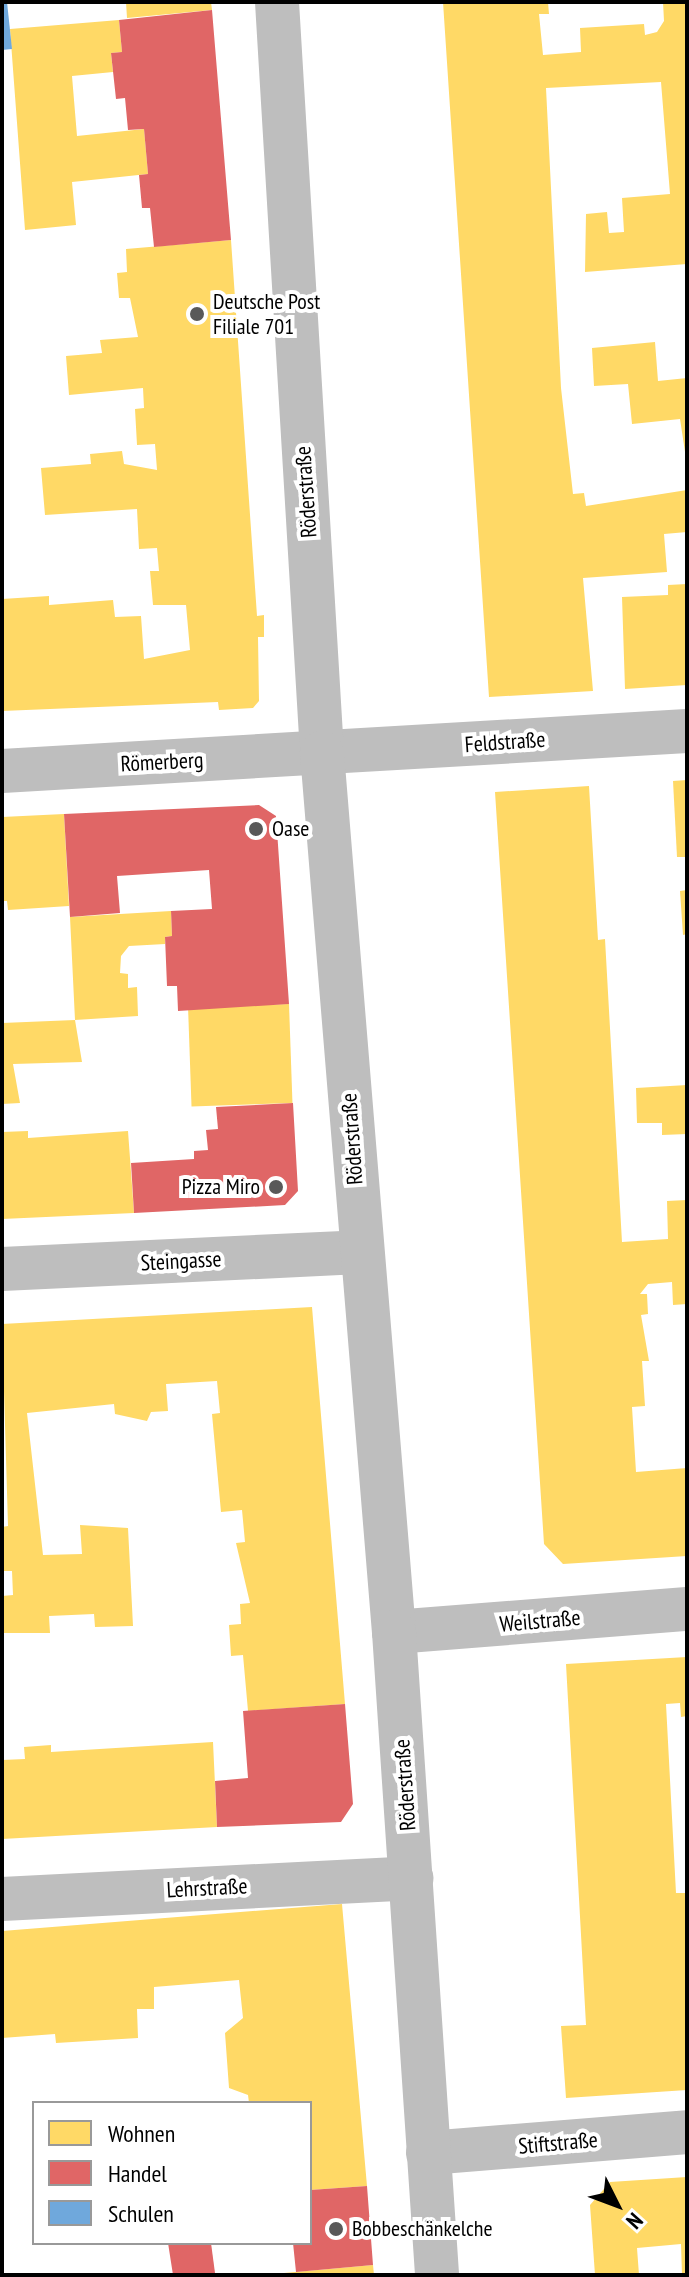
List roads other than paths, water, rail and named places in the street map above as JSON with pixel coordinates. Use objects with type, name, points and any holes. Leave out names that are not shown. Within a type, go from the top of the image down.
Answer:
[{"type":"street","name":"Röderstraße","points":[[277,2],[322,753],[360,1252],[394,1632],[437,2275]]},
{"type":"street","name":"Feldstraße","points":[[322,753],[687,731]]},
{"type":"street","name":"Römerberg","points":[[2,771],[322,753]]},
{"type":"street","name":"Steingasse","points":[[2,1269],[360,1252]]},
{"type":"street","name":"Weilstraße","points":[[394,1632],[687,1609]]},
{"type":"street","name":"Lehrstraße","points":[[2,1899],[411,1878]]},
{"type":"street","name":"Stiftstraße","points":[[428,2153],[687,2132]]},
{"type":"place","name":"Deutsche Post Filiale 701","points":[[197,314]]},
{"type":"place","name":"Oase","points":[[256,829]]},
{"type":"place","name":"Pizza Miro","points":[[276,1187]]},
{"type":"place","name":"Bobbeschänkelche","points":[[336,2229]]}]
